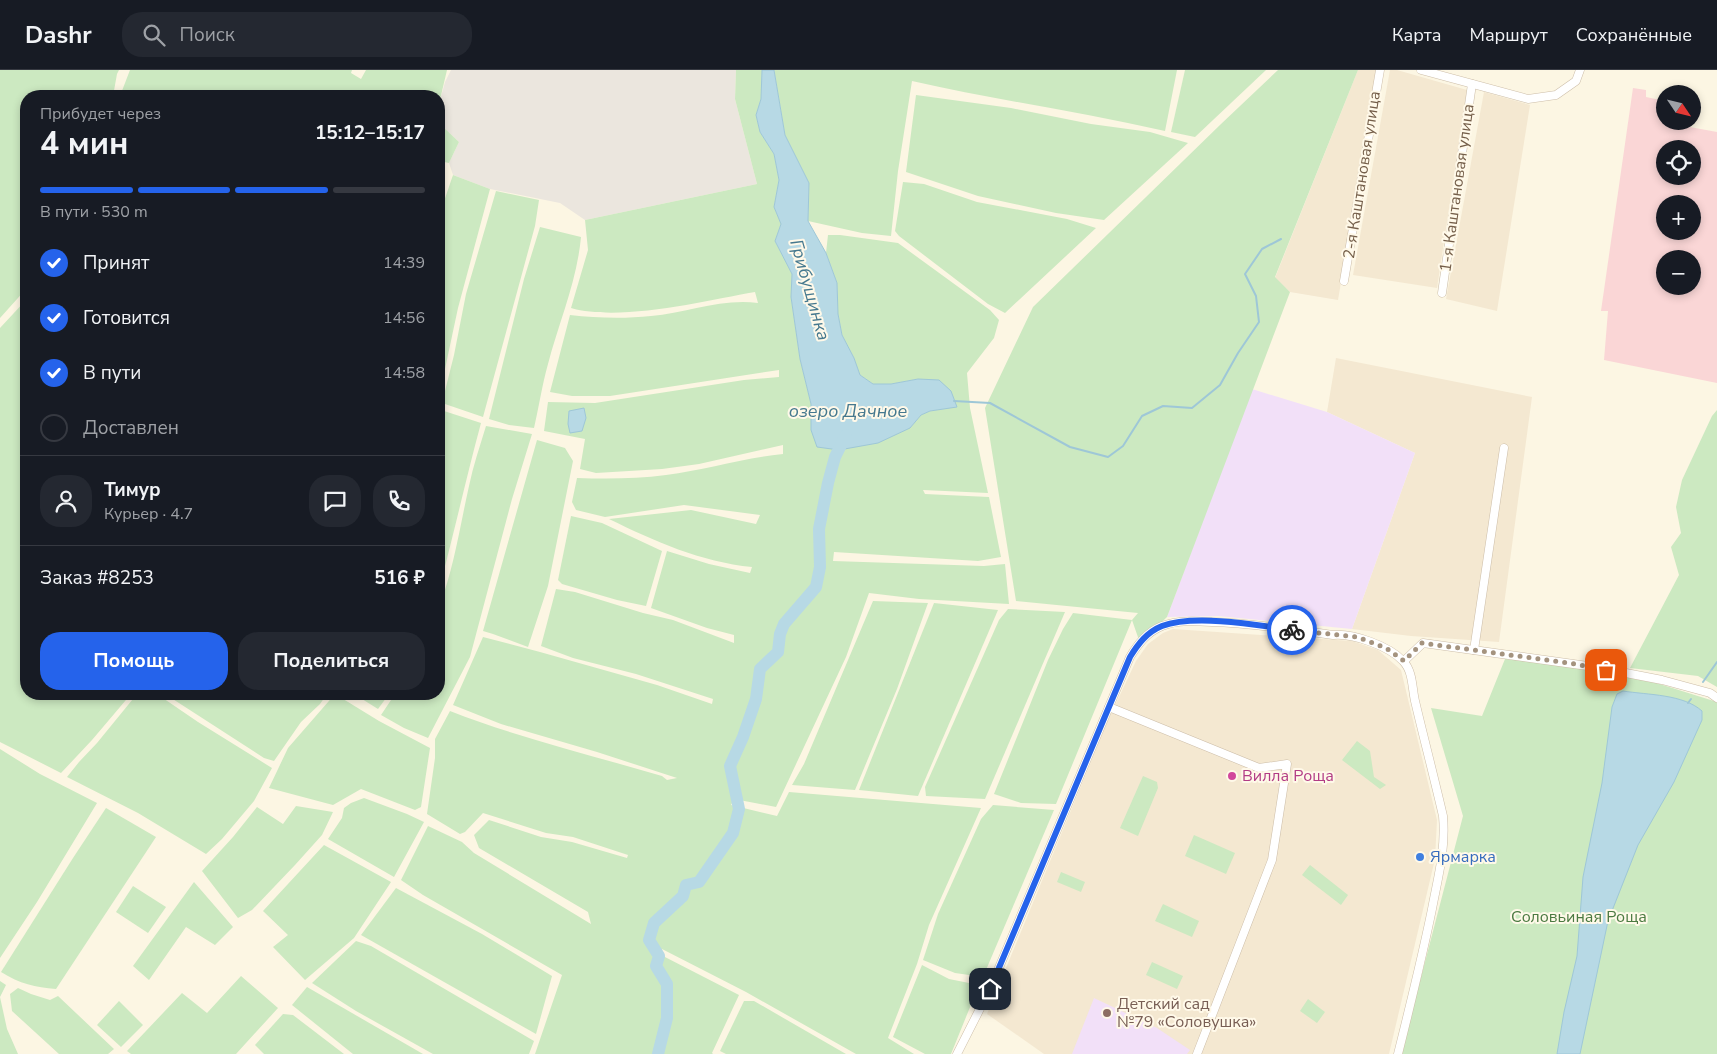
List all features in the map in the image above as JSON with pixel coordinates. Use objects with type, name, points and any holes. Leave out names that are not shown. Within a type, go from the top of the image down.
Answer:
[{"type":"street","name":"2-я Каштановая улица","points":[[1344,280],[1380,70]]},
{"type":"street","points":[[1421,70],[1528,98],[1556,95],[1576,81],[1580,70]]},
{"type":"street","name":"1-я Каштановая улица","points":[[1442,293],[1472,84]]},
{"type":"street","points":[[1474,650],[1504,448]]},
{"type":"street","points":[[957,1054],[990,989],[1130,657],[1138,643],[1155,629],[1184,620],[1243,623],[1357,637],[1386,648],[1404,661],[1409,671],[1443,816],[1445,833],[1444,851],[1430,917],[1398,1054]]},
{"type":"street","points":[[1404,661],[1422,643],[1569,663],[1662,680],[1710,693],[1717,698]]},
{"type":"street","points":[[1109,708],[1259,768],[1287,764],[1272,860],[1197,1054]]},
{"type":"shaded area","points":[[451,70],[736,70],[735,99],[757,184],[585,220],[560,203],[490,189],[453,175],[449,163],[459,142],[445,129],[445,90],[443,90]]},
{"type":"shaded area","points":[[1358,70],[1377,70],[1338,300],[1290,292],[1275,278]]},
{"type":"shaded area","points":[[1390,70],[1397,70],[1467,90],[1437,288],[1353,275]]},
{"type":"shaded area","points":[[1633,88],[1646,90],[1646,97],[1656,99],[1656,130],[1701,129],[1717,132],[1717,383],[1604,360],[1608,311],[1601,311]]},
{"type":"shaded area","points":[[1484,92],[1530,105],[1497,311],[1446,299]]},
{"type":"shaded area","points":[[1336,358],[1532,397],[1499,642],[1411,636],[1352,629],[1415,453],[1327,412]]},
{"type":"shaded area","points":[[1252,389],[1327,412],[1415,453],[1352,629],[1218,616],[1167,617]]},
{"type":"shaded area","points":[[1173,629],[1352,641],[1378,650],[1401,670],[1437,820],[1435,859],[1389,1054],[1044,1054],[987,1014],[1109,718],[1136,661],[1148,644],[1163,633]]},
{"type":"shaded area","name":"Детский сад №79 «Соловушка»","points":[[1094,998],[1157,1028],[1190,1050],[1187,1054],[1072,1054]]},
{"type":"green space","points":[[0,70],[119,70],[114,90],[20,90],[20,296],[0,318]]},
{"type":"green space","points":[[130,70],[352,70],[351,73],[361,79],[366,70],[447,70],[442,90],[122,90]]},
{"type":"green space","points":[[736,70],[762,70],[761,99],[756,115],[760,132],[774,154],[779,180],[774,207],[781,224],[775,241],[792,274],[791,297],[800,359],[811,404],[811,430],[910,428],[921,415],[930,411],[957,406],[918,379],[891,384],[873,384],[860,375],[854,358],[842,335],[838,314],[837,283],[826,253],[828,235],[898,243],[990,310],[999,320],[994,338],[967,373],[970,408],[988,493],[923,490],[925,494],[989,497],[1001,557],[978,561],[834,552],[833,561],[984,566],[1005,564],[1009,604],[919,599],[869,593],[846,657],[776,807],[734,799],[731,805],[777,816],[789,792],[981,808],[929,925],[917,964],[888,1038],[914,1054],[856,1054],[746,992],[662,949],[663,956],[739,995],[713,1054],[535,1054],[562,975],[423,895],[401,880],[428,826],[462,842],[474,853],[591,924],[588,912],[479,848],[474,835],[489,820],[541,837],[572,842],[627,858],[628,855],[573,837],[546,833],[483,813],[465,832],[460,834],[427,814],[435,758],[435,739],[450,711],[529,738],[662,776],[667,780],[677,778],[501,724],[453,705],[483,637],[657,685],[712,704],[713,699],[636,674],[573,658],[541,646],[556,589],[575,592],[643,613],[673,620],[734,643],[734,635],[707,628],[651,608],[667,551],[709,564],[750,573],[752,567],[714,560],[678,549],[609,519],[691,510],[756,524],[760,515],[684,505],[605,517],[576,510],[572,502],[577,478],[632,478],[681,473],[753,458],[783,454],[783,445],[699,464],[662,469],[596,473],[580,469],[585,439],[544,431],[548,402],[595,403],[744,380],[779,377],[779,370],[610,396],[572,396],[550,392],[570,315],[610,318],[641,317],[731,302],[758,303],[755,292],[662,309],[613,313],[591,312],[571,308],[588,250],[585,220],[757,184],[735,99]]},
{"type":"green space","points":[[774,70],[1177,70],[1165,131],[912,81],[898,171],[891,236],[862,233],[808,221],[809,183],[785,135]]},
{"type":"green space","points":[[1185,70],[1266,70],[1195,137],[1171,132]]},
{"type":"green space","points":[[1278,70],[1358,70],[1275,277],[1290,292],[1167,617],[1140,643],[1132,620],[1138,613],[1016,601],[985,408],[1033,307]]},
{"type":"green space","points":[[916,95],[1011,108],[1091,124],[1150,132],[1188,143],[1104,220],[1056,213],[978,196],[906,172]]},
{"type":"green space","points":[[445,129],[459,142],[449,163],[445,162]]},
{"type":"green space","points":[[453,175],[490,189],[458,308],[445,369],[445,198]]},
{"type":"green space","points":[[903,182],[924,184],[977,202],[1067,219],[1096,228],[1005,313],[988,304],[895,231]]},
{"type":"green space","points":[[496,191],[539,200],[535,226],[483,417],[445,404],[445,391],[466,294]]},
{"type":"green space","points":[[540,227],[581,237],[576,270],[552,348],[534,428],[509,425],[489,419],[524,279]]},
{"type":"green space","points":[[20,306],[20,700],[126,700],[61,773],[0,742],[0,328]]},
{"type":"green space","points":[[1717,410],[1717,687],[1698,676],[1630,668],[1679,575],[1671,547],[1681,533],[1676,507],[1682,480],[1712,416]]},
{"type":"green space","points":[[445,411],[481,423],[445,565]]},
{"type":"green space","points":[[486,426],[532,434],[512,499],[470,657],[428,738],[404,728],[381,715],[391,700],[445,700],[445,589],[453,562],[477,456]]},
{"type":"green space","points":[[537,440],[565,448],[573,461],[548,586],[528,647],[483,631]]},
{"type":"green space","points":[[571,516],[602,523],[662,551],[646,606],[617,600],[562,584],[558,580]]},
{"type":"green space","points":[[873,601],[928,603],[897,689],[855,790],[792,785],[804,764]]},
{"type":"green space","points":[[934,603],[998,610],[918,796],[859,790]]},
{"type":"green space","points":[[1008,609],[1065,612],[985,799],[926,796],[925,787],[999,620]]},
{"type":"green space","points":[[1073,613],[1132,620],[1056,804],[1021,803],[994,794],[1048,660]]},
{"type":"green space","name":"Соловьиная Роща","points":[[1505,659],[1615,670],[1717,702],[1717,1054],[1401,1054],[1463,816],[1431,708],[1482,716]]},
{"type":"green space","points":[[132,700],[166,700],[272,768],[254,801],[222,839],[206,854],[138,813],[67,777]]},
{"type":"green space","points":[[174,700],[323,700],[301,722],[274,761],[264,758]]},
{"type":"green space","points":[[330,700],[345,700],[379,721],[430,748],[421,807],[415,810],[361,789],[333,805],[269,788],[288,748]]},
{"type":"green space","points":[[364,700],[385,700],[378,709]]},
{"type":"green space","points":[[1357,741],[1370,751],[1374,777],[1386,785],[1380,789],[1342,760]]},
{"type":"green space","points":[[0,749],[40,774],[97,803],[37,902],[0,958]]},
{"type":"green space","points":[[1143,776],[1157,782],[1158,788],[1138,836],[1120,828]]},
{"type":"green space","points":[[364,798],[424,822],[394,877],[328,839],[342,818],[344,808]]},
{"type":"green space","points":[[993,805],[1054,810],[983,977],[955,973],[923,960],[938,914],[981,819]]},
{"type":"green space","points":[[296,806],[333,812],[322,835],[252,910],[238,918],[202,871],[257,807],[283,824]]},
{"type":"green space","points":[[106,808],[156,837],[56,989],[28,984],[1,972],[73,858]]},
{"type":"green space","points":[[1194,835],[1235,853],[1226,874],[1185,856]]},
{"type":"green space","points":[[324,845],[391,882],[354,938],[305,980],[273,947],[288,935],[263,911]]},
{"type":"green space","points":[[1310,865],[1348,895],[1341,905],[1302,875]]},
{"type":"green space","points":[[1061,872],[1085,882],[1081,892],[1057,882]]},
{"type":"green space","points":[[194,882],[233,927],[215,945],[186,927],[149,980],[133,966]]},
{"type":"green space","points":[[133,886],[166,907],[148,933],[116,912]]},
{"type":"green space","points":[[396,888],[482,934],[552,976],[536,1034],[361,935]]},
{"type":"green space","points":[[1163,904],[1199,921],[1192,937],[1155,921]]},
{"type":"green space","points":[[356,941],[371,946],[534,1041],[529,1054],[433,1054],[356,1011],[312,983]]},
{"type":"green space","points":[[1152,962],[1183,976],[1177,989],[1146,975]]},
{"type":"green space","points":[[922,965],[949,979],[979,985],[951,1054],[925,1054],[893,1037]]},
{"type":"green space","points":[[241,976],[278,1008],[236,1054],[131,1054],[127,1051],[182,993],[207,1013]]},
{"type":"green space","points":[[0,981],[6,985],[0,997]]},
{"type":"green space","points":[[307,987],[423,1054],[353,1054],[292,1005]]},
{"type":"green space","points":[[18,988],[50,1000],[58,996],[114,1049],[108,1054],[59,1054],[12,1011],[10,994]]},
{"type":"green space","points":[[0,997],[7,1029],[18,1054],[0,1054]]},
{"type":"green space","points":[[1308,999],[1325,1012],[1317,1023],[1300,1011]]},
{"type":"green space","points":[[119,1001],[143,1025],[121,1047],[97,1025]]},
{"type":"green space","points":[[744,1001],[754,1001],[846,1054],[726,1054],[720,1051]]},
{"type":"green space","points":[[283,1014],[293,1015],[344,1054],[264,1054],[255,1045]]},
{"type":"water","name":"озеро Дачное","points":[[762,70],[774,70],[785,135],[809,183],[808,221],[826,253],[837,283],[838,314],[842,335],[854,358],[860,375],[873,384],[891,384],[918,379],[939,380],[951,391],[957,407],[930,411],[921,415],[910,428],[878,443],[839,450],[817,447],[811,430],[811,404],[800,359],[791,297],[792,274],[775,241],[781,224],[774,207],[779,180],[774,154],[760,132],[756,115],[761,99]]},
{"type":"water","points":[[584,408],[586,418],[582,431],[570,433],[568,424],[569,411]]},
{"type":"water","points":[[1623,691],[1665,696],[1685,701],[1702,711],[1702,720],[1674,782],[1638,845],[1608,921],[1580,1054],[1557,1054],[1564,1012],[1577,956],[1583,877],[1602,783],[1612,707],[1617,694]]},
{"type":"waterway","points":[[954,401],[990,403],[1070,447],[1108,457],[1123,446],[1142,416],[1163,406],[1192,408],[1220,385],[1238,353],[1259,322],[1256,296],[1245,274],[1262,249],[1281,239]]},
{"type":"waterway","name":"Грибущинка","points":[[658,1054],[667,1018],[667,984],[656,966],[659,956],[649,940],[654,923],[683,896],[686,885],[699,882],[733,833],[739,809],[730,766],[743,737],[756,699],[760,669],[778,652],[780,634],[784,624],[816,587],[820,567],[819,529],[828,483],[835,457],[846,435]]},
{"type":"waterway","points":[[1703,682],[1717,662]]},
{"type":"waterway","points":[[1688,703],[1691,699]]},
{"type":"way so far","points":[[1292,630],[1357,637],[1386,648],[1404,661],[1422,643],[1569,663],[1606,670]]},
{"type":"place","name":"Вилла Роща","points":[[1232,776]]},
{"type":"place","name":"Ярмарка","points":[[1420,857]]},
{"type":"place","name":"Детский сад №79 «Соловушка»","points":[[1107,1013]]},
{"type":"route","points":[[990,989],[1130,657],[1138,643],[1163,625],[1184,620],[1243,623],[1292,630]]}]
